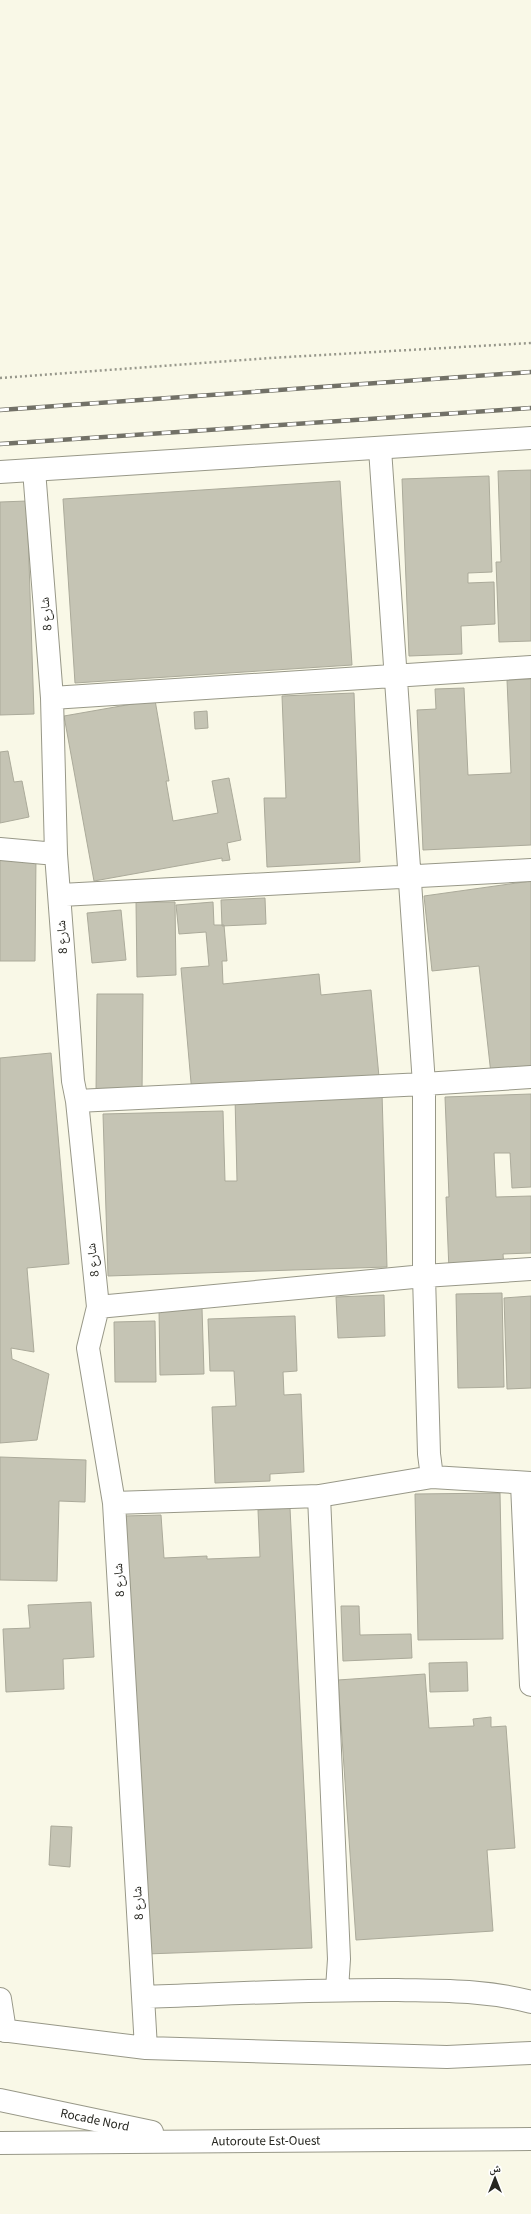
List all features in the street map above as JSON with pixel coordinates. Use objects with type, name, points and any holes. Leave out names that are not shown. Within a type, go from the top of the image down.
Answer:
[{"type":"main road","points":[[0,472],[380,449],[531,438]]},
{"type":"main road","points":[[380,449],[394,675],[424,1084],[424,1276],[429,1454],[432,1477]]},
{"type":"main road","name":"شارع 8","points":[[34,470],[52,698],[56,854],[61,895],[62,943],[73,1081],[77,1101],[98,1307],[88,1348],[114,1503],[146,2048]]},
{"type":"main road","points":[[52,698],[531,667]]},
{"type":"main road","points":[[0,849],[56,854]]},
{"type":"main road","points":[[61,895],[410,878],[531,870]]},
{"type":"main road","points":[[77,1101],[424,1084],[531,1077]]},
{"type":"main road","points":[[98,1307],[424,1276],[531,1269]]},
{"type":"main road","points":[[114,1503],[319,1496],[432,1477],[527,1484],[531,1685]]},
{"type":"main road","points":[[319,1496],[339,1959],[337,1989]]},
{"type":"main road","points":[[143,1997],[337,1989],[470,1991],[508,1996],[531,2002]]},
{"type":"main road","points":[[0,1999],[3,2030],[146,2048],[447,2057],[531,2053]]},
{"type":"main road","name":"Rocade Nord","points":[[0,2100],[190,2141]]},
{"type":"main road","name":"Autoroute Est-Ouest","points":[[0,2143],[531,2139]]},
{"type":"path","points":[[0,378],[270,358],[531,343]]},
{"type":"building","points":[[531,470],[531,641],[499,642],[496,562],[501,562],[498,471]]},
{"type":"building","points":[[489,476],[492,572],[468,573],[468,583],[494,582],[495,624],[461,626],[462,654],[409,656],[402,479]]},
{"type":"building","points":[[340,481],[352,665],[75,683],[63,499]]},
{"type":"building","points":[[27,501],[34,714],[0,715],[0,502]]},
{"type":"building","points":[[531,679],[531,845],[423,850],[417,710],[436,709],[435,689],[464,688],[468,775],[511,773],[507,680]]},
{"type":"building","points":[[354,693],[360,862],[267,867],[264,798],[286,798],[282,696]]},
{"type":"building","points":[[155,700],[169,781],[166,781],[173,821],[218,813],[212,781],[229,778],[241,840],[227,843],[230,860],[222,861],[222,858],[94,881],[64,716]]},
{"type":"building","points":[[207,711],[208,728],[195,729],[194,712]]},
{"type":"building","points":[[8,751],[14,782],[22,781],[29,817],[0,823],[0,752]]},
{"type":"building","points":[[0,856],[36,856],[35,961],[0,961]]},
{"type":"building","points":[[531,881],[531,1069],[491,1074],[479,966],[432,971],[424,896]]},
{"type":"building","points":[[265,898],[266,924],[222,926],[221,900]]},
{"type":"building","points":[[136,902],[175,902],[176,975],[137,977]]},
{"type":"building","points":[[213,902],[214,925],[224,925],[227,961],[222,961],[223,984],[319,974],[321,995],[371,990],[379,1077],[192,1094],[181,968],[209,966],[206,932],[179,934],[176,905]]},
{"type":"building","points":[[121,910],[126,960],[92,963],[87,913]]},
{"type":"building","points":[[97,994],[143,994],[142,1094],[96,1094]]},
{"type":"building","points":[[51,1053],[69,1264],[27,1268],[34,1352],[11,1348],[12,1359],[49,1374],[37,1440],[0,1443],[0,1058]]},
{"type":"building","points":[[382,1093],[387,1267],[108,1276],[103,1114],[223,1111],[225,1181],[237,1181],[235,1097]]},
{"type":"building","points":[[531,1094],[531,1187],[512,1188],[510,1153],[494,1153],[496,1197],[531,1196],[531,1253],[503,1254],[504,1268],[449,1270],[446,1197],[449,1197],[445,1097]]},
{"type":"building","points":[[502,1293],[504,1387],[458,1388],[456,1294]]},
{"type":"building","points":[[384,1295],[385,1336],[338,1338],[336,1297]]},
{"type":"building","points":[[531,1296],[531,1388],[507,1389],[504,1298]]},
{"type":"building","points":[[202,1308],[204,1374],[160,1375],[159,1309]]},
{"type":"building","points":[[295,1316],[297,1371],[283,1372],[284,1395],[301,1394],[304,1472],[270,1474],[270,1481],[215,1483],[212,1407],[236,1406],[234,1371],[210,1371],[208,1319]]},
{"type":"building","points":[[155,1321],[156,1382],[115,1382],[114,1322]]},
{"type":"building","points":[[0,1457],[86,1460],[85,1502],[59,1501],[57,1581],[0,1580]]},
{"type":"building","points":[[500,1493],[503,1639],[418,1640],[415,1494]]},
{"type":"building","points":[[290,1508],[312,1948],[146,1954],[124,1516],[161,1515],[164,1558],[207,1556],[207,1559],[260,1557],[258,1510]]},
{"type":"building","points":[[91,1602],[94,1657],[63,1659],[64,1689],[6,1692],[3,1629],[30,1628],[28,1605]]},
{"type":"building","points":[[341,1606],[359,1606],[360,1635],[411,1634],[412,1658],[343,1661]]},
{"type":"building","points":[[467,1662],[468,1691],[430,1692],[429,1663]]},
{"type":"building","points":[[425,1674],[429,1728],[474,1726],[473,1719],[491,1717],[491,1727],[506,1726],[515,1848],[487,1850],[493,1931],[356,1940],[338,1680]]},
{"type":"building","points":[[51,1826],[72,1827],[70,1867],[49,1865]]},
{"type":"railway","points":[[0,410],[531,372]]},
{"type":"railway","points":[[0,444],[531,408]]}]
